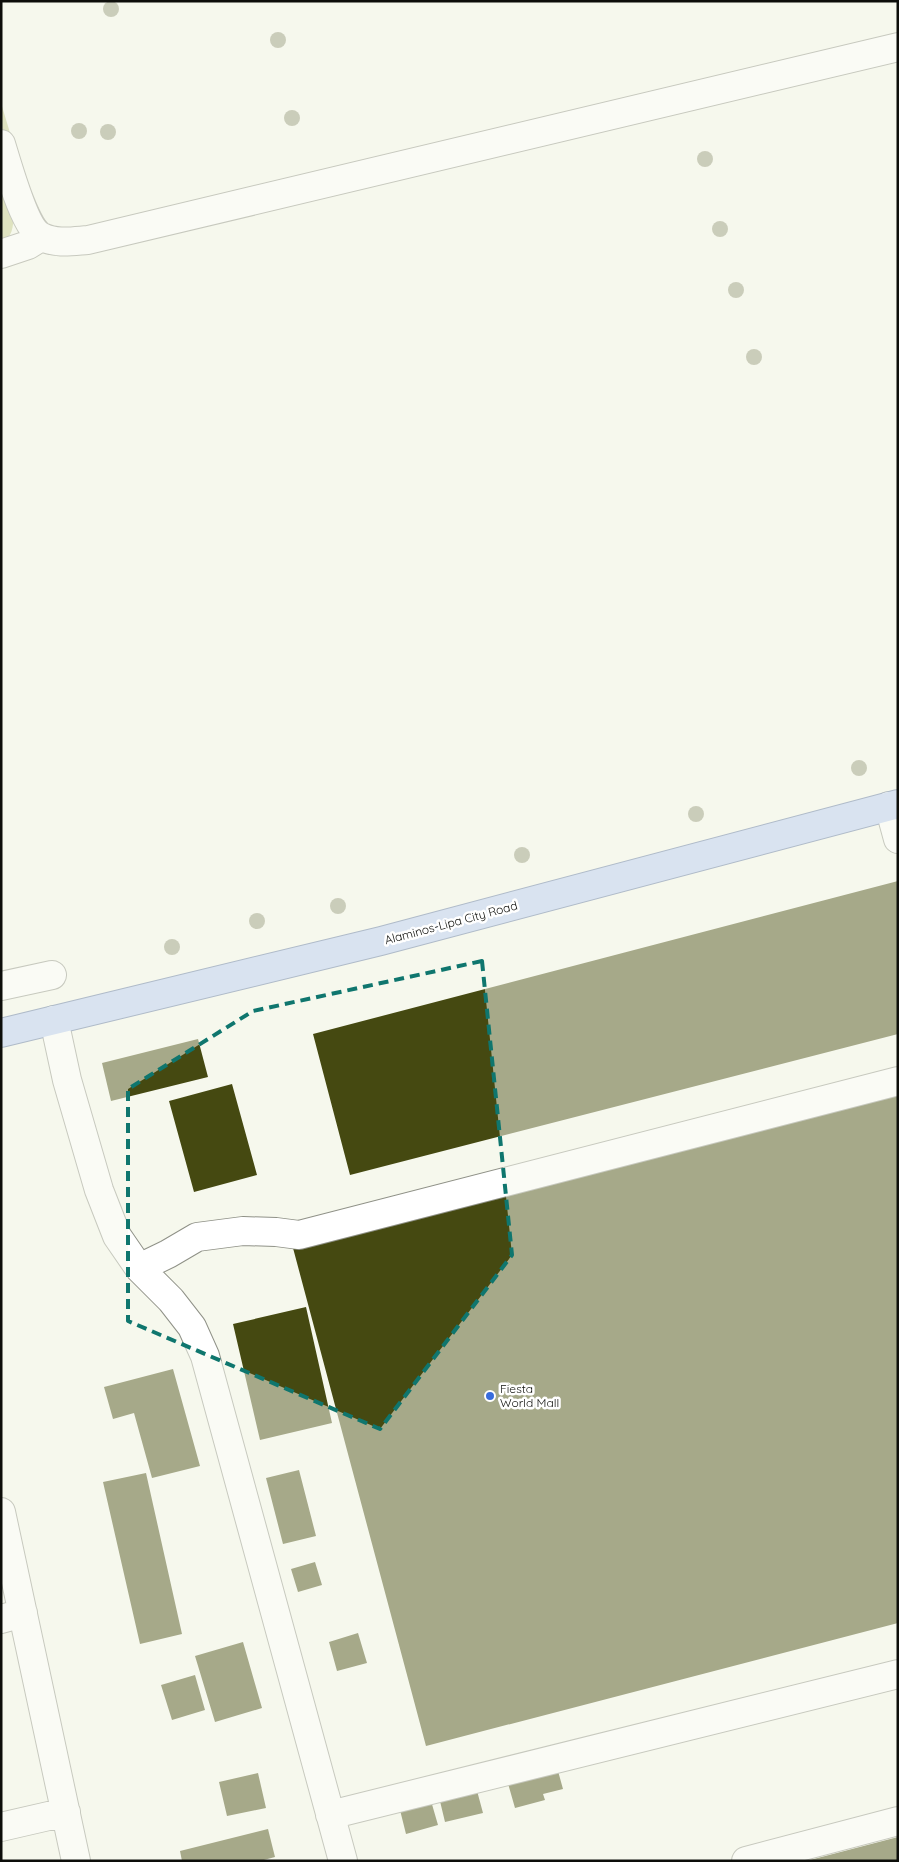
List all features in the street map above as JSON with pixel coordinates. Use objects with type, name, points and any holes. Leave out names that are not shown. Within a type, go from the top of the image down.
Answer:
[{"type":"main road","name":"Alaminos-Lipa City Road","points":[[1,1033],[381,941],[893,805]]},
{"type":"street","points":[[1,144],[12,180],[32,229],[42,237],[61,241],[88,240],[898,47]]},
{"type":"street","points":[[1,254],[28,245],[42,237]]},
{"type":"street","points":[[893,805],[898,839]]},
{"type":"street","points":[[1,986],[52,975]]},
{"type":"street","points":[[54,1020],[67,1080],[99,1190],[117,1236],[138,1268],[171,1300],[192,1326],[205,1356],[342,1861]]},
{"type":"street","points":[[138,1268],[197,1237],[243,1231],[299,1234],[898,1081]]},
{"type":"street","points":[[1,1512],[12,1616],[66,1812],[76,1861]]},
{"type":"street","points":[[330,1816],[898,1674]]},
{"type":"street","points":[[1,1827],[66,1812]]},
{"type":"street","points":[[746,1861],[898,1821]]},
{"type":"highlighted area","points":[[482,961],[512,1255],[380,1429],[128,1321],[128,1089],[253,1011]]},
{"type":"green space","points":[[1,103],[27,189],[33,202],[39,208],[13,215],[11,231],[8,238],[1,244]]},
{"type":"building","points":[[898,881],[898,1034],[350,1175],[313,1034]]},
{"type":"building","points":[[198,1039],[208,1077],[111,1101],[102,1063]]},
{"type":"building","points":[[232,1084],[257,1175],[194,1192],[169,1101]]},
{"type":"building","points":[[898,1090],[898,1623],[426,1746],[293,1248]]},
{"type":"building","points":[[306,1307],[332,1423],[260,1440],[233,1324]]},
{"type":"building","points":[[173,1369],[200,1466],[152,1478],[134,1413],[113,1419],[104,1387]]},
{"type":"building","points":[[299,1470],[316,1536],[283,1544],[266,1478]]},
{"type":"building","points":[[146,1473],[182,1634],[140,1644],[103,1482]]},
{"type":"building","points":[[315,1562],[322,1585],[298,1592],[291,1569]]},
{"type":"building","points":[[358,1633],[367,1663],[337,1671],[329,1642]]},
{"type":"building","points":[[243,1642],[262,1708],[215,1722],[195,1656]]},
{"type":"building","points":[[195,1675],[205,1710],[172,1720],[161,1685]]},
{"type":"building","points":[[558,1771],[563,1789],[543,1794],[545,1800],[515,1808],[507,1780]]},
{"type":"building","points":[[258,1773],[266,1808],[227,1816],[219,1782]]},
{"type":"building","points":[[476,1787],[483,1813],[445,1822],[439,1797]]},
{"type":"building","points":[[429,1794],[438,1825],[406,1834],[398,1802]]},
{"type":"building","points":[[268,1829],[275,1857],[260,1861],[182,1861],[180,1851]]},
{"type":"building","points":[[898,1837],[898,1861],[810,1861],[810,1860]]},
{"type":"place","name":"Fiesta World Mall","points":[[490,1396]]}]
